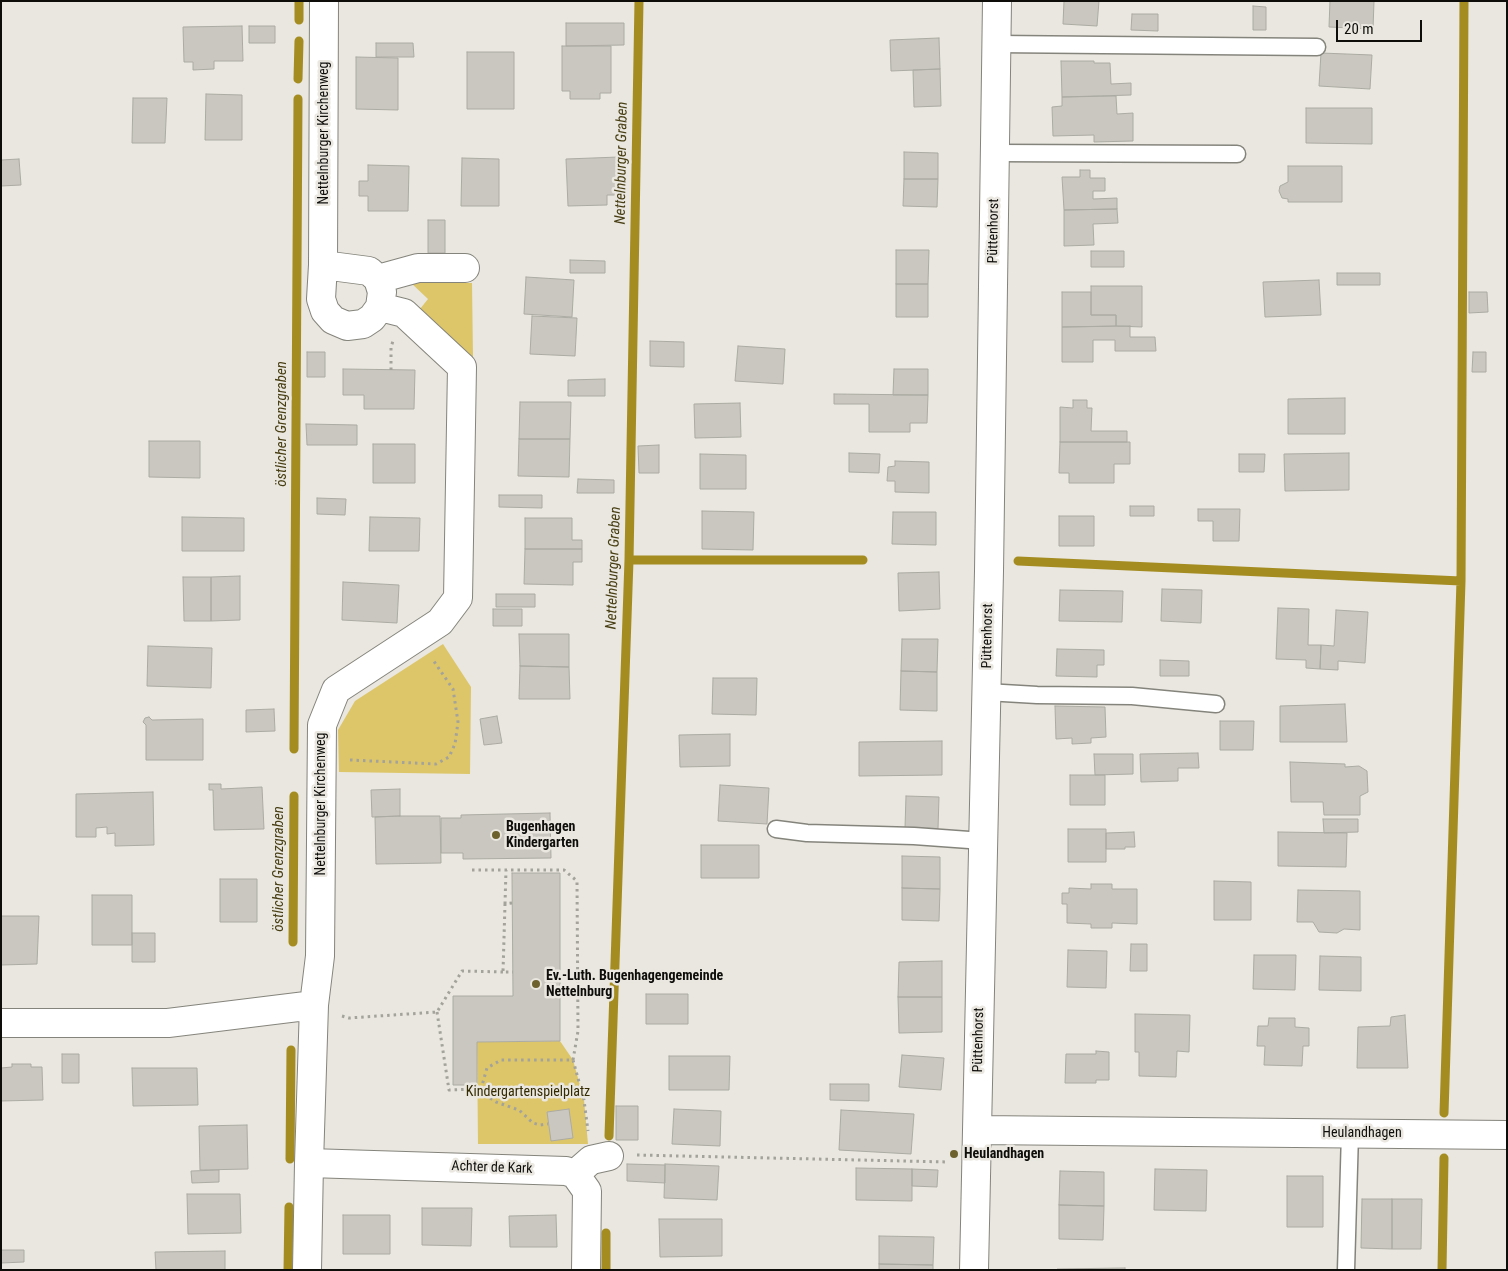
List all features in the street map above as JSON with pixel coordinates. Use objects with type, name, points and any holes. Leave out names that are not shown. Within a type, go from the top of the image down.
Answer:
[{"type":"street","name":"Nettelnburger Kirchenweg","points":[[314,1005],[320,956],[322,725],[336,690],[440,622],[458,598],[462,367],[404,313],[380,307],[372,318],[363,324],[346,326],[333,320],[325,311],[321,299],[323,265],[324,1]]},
{"type":"street","name":"Püttenhorst","points":[[974,1270],[986,692],[997,1]]},
{"type":"street","points":[[323,265],[369,271],[378,279],[382,292],[380,307]]},
{"type":"street","points":[[378,279],[418,268],[465,268]]},
{"type":"street","points":[[1,1023],[168,1023],[314,1005],[308,1270]]},
{"type":"street","name":"Heulandhagen","points":[[977,1130],[1507,1135]]},
{"type":"street","name":"Achter de Kark","points":[[309,1163],[566,1171],[592,1163]]},
{"type":"street","points":[[586,1270],[587,1192],[592,1163]]},
{"type":"lane","points":[[996,44],[1317,47]]},
{"type":"lane","points":[[995,153],[1236,154]]},
{"type":"lane","points":[[986,692],[1037,695],[1132,696],[1216,704]]},
{"type":"lane","points":[[776,829],[807,833],[914,836],[983,841]]},
{"type":"lane","points":[[1346,1270],[1350,1133]]},
{"type":"path","points":[[322,760],[436,764],[448,757],[454,744],[458,722],[453,689],[418,637]]},
{"type":"path","points":[[472,870],[564,870],[577,881],[578,1031],[573,1060],[584,1102],[592,1163],[976,1162]]},
{"type":"path","points":[[503,972],[506,870]]},
{"type":"path","points":[[504,904],[512,903]]},
{"type":"path","points":[[481,1088],[449,1090],[437,1012],[462,972],[513,972]]},
{"type":"path","points":[[314,1005],[349,1018],[437,1012]]},
{"type":"path","points":[[481,1088],[487,1068],[501,1060],[573,1060]]},
{"type":"path","points":[[481,1088],[487,1096],[496,1102],[519,1110],[533,1123],[540,1125],[548,1124]]},
{"type":"green space","points":[[410,282],[472,283],[473,357],[462,354],[420,309],[428,299]]},
{"type":"green space","points":[[443,644],[471,687],[470,774],[339,772],[338,730],[355,701]]},
{"type":"green space","name":"Kindergartenspielplatz","points":[[560,1041],[573,1060],[584,1100],[588,1144],[478,1144],[477,1042]]},
{"type":"building","points":[[1064,1],[1099,1],[1097,26],[1063,24]]},
{"type":"building","points":[[1330,1],[1374,1],[1373,29],[1329,27]]},
{"type":"building","points":[[1253,6],[1266,7],[1266,30],[1253,30]]},
{"type":"building","points":[[1132,14],[1158,14],[1158,31],[1131,30]]},
{"type":"building","points":[[566,23],[624,23],[624,45],[566,46]]},
{"type":"building","points":[[242,26],[243,61],[214,61],[214,69],[193,70],[193,62],[184,62],[183,27]]},
{"type":"building","points":[[249,26],[275,26],[275,43],[249,43]]},
{"type":"building","points":[[939,38],[940,69],[891,71],[890,40]]},
{"type":"building","points":[[376,43],[413,43],[414,57],[376,57]]},
{"type":"building","points":[[562,46],[611,46],[611,93],[600,93],[600,99],[570,99],[570,91],[562,91]]},
{"type":"building","points":[[467,52],[514,52],[514,109],[467,109]]},
{"type":"building","points":[[1321,53],[1372,55],[1370,89],[1319,86]]},
{"type":"building","points":[[356,57],[398,58],[398,110],[356,109]]},
{"type":"building","points":[[1061,61],[1110,63],[1111,84],[1131,83],[1131,95],[1062,97]]},
{"type":"building","points":[[940,69],[941,106],[914,107],[913,70]]},
{"type":"building","points":[[206,94],[242,95],[242,140],[205,140]]},
{"type":"building","points":[[1116,96],[1117,114],[1133,113],[1133,141],[1094,142],[1094,135],[1053,136],[1052,107],[1062,106],[1062,97]]},
{"type":"building","points":[[133,98],[167,98],[165,143],[132,143]]},
{"type":"building","points":[[1306,108],[1372,108],[1372,144],[1306,143]]},
{"type":"building","points":[[904,152],[938,153],[938,179],[904,179]]},
{"type":"building","points":[[619,157],[621,195],[607,195],[607,205],[568,206],[566,159]]},
{"type":"building","points":[[462,158],[499,159],[499,206],[461,206]]},
{"type":"building","points":[[19,159],[21,185],[1,186],[1,160]]},
{"type":"building","points":[[368,165],[409,166],[408,211],[368,211],[368,196],[359,196],[359,181],[368,181]]},
{"type":"building","points":[[1288,166],[1342,166],[1342,202],[1288,202],[1288,199],[1282,198],[1279,191],[1280,186],[1288,182]]},
{"type":"building","points":[[1080,170],[1090,170],[1090,178],[1105,178],[1105,191],[1093,191],[1093,199],[1117,198],[1117,209],[1064,210],[1062,177],[1080,177]]},
{"type":"building","points":[[904,179],[938,179],[937,207],[903,206]]},
{"type":"building","points":[[1117,209],[1118,223],[1093,224],[1094,245],[1064,246],[1064,210]]},
{"type":"building","points":[[428,220],[445,220],[445,253],[428,253]]},
{"type":"building","points":[[896,250],[929,250],[928,284],[896,284]]},
{"type":"building","points":[[1091,251],[1124,251],[1124,267],[1091,267]]},
{"type":"building","points":[[570,260],[605,261],[605,273],[570,273]]},
{"type":"building","points":[[1337,273],[1380,273],[1380,285],[1337,285]]},
{"type":"building","points":[[526,277],[574,280],[572,317],[524,314]]},
{"type":"building","points":[[1319,280],[1321,315],[1265,317],[1263,282]]},
{"type":"building","points":[[896,284],[928,284],[928,317],[896,317]]},
{"type":"building","points":[[1091,286],[1142,286],[1142,327],[1116,326],[1116,315],[1091,315]]},
{"type":"building","points":[[1062,292],[1091,292],[1091,315],[1116,315],[1116,326],[1062,327]]},
{"type":"building","points":[[1469,292],[1487,292],[1488,312],[1469,313]]},
{"type":"building","points":[[532,316],[577,318],[575,356],[530,354]]},
{"type":"building","points":[[1130,326],[1130,337],[1155,337],[1156,351],[1115,351],[1115,340],[1093,340],[1093,362],[1062,362],[1062,327]]},
{"type":"building","points":[[650,341],[684,342],[684,367],[650,366]]},
{"type":"building","points":[[738,346],[785,349],[783,384],[735,381]]},
{"type":"building","points":[[307,352],[325,352],[325,377],[307,377]]},
{"type":"building","points":[[1473,352],[1486,352],[1486,372],[1472,372]]},
{"type":"building","points":[[343,369],[415,370],[414,409],[364,409],[364,395],[343,395]]},
{"type":"building","points":[[894,369],[928,369],[928,395],[893,395]]},
{"type":"building","points":[[605,379],[605,396],[568,396],[568,380]]},
{"type":"building","points":[[834,394],[928,395],[927,423],[910,423],[910,432],[869,432],[869,404],[834,404]]},
{"type":"building","points":[[1345,398],[1345,434],[1288,434],[1288,399]]},
{"type":"building","points":[[1073,400],[1087,400],[1087,408],[1092,408],[1091,431],[1127,431],[1127,442],[1060,442],[1060,407],[1073,408]]},
{"type":"building","points":[[520,402],[571,402],[570,439],[519,439]]},
{"type":"building","points":[[740,403],[741,437],[695,438],[694,404]]},
{"type":"building","points":[[306,424],[357,425],[357,445],[307,445]]},
{"type":"building","points":[[519,439],[570,439],[569,477],[518,476]]},
{"type":"building","points":[[149,441],[200,441],[200,478],[149,477]]},
{"type":"building","points":[[1060,442],[1130,442],[1130,464],[1114,464],[1114,483],[1069,483],[1069,473],[1059,473]]},
{"type":"building","points":[[373,444],[415,444],[415,483],[373,483]]},
{"type":"building","points":[[659,445],[659,473],[639,473],[638,446]]},
{"type":"building","points":[[849,453],[880,454],[879,473],[849,472]]},
{"type":"building","points":[[1349,453],[1349,490],[1285,491],[1284,454]]},
{"type":"building","points":[[700,454],[746,455],[746,489],[700,489]]},
{"type":"building","points":[[1239,454],[1265,454],[1264,472],[1239,472]]},
{"type":"building","points":[[895,461],[929,462],[929,493],[895,492],[895,481],[887,481],[888,467],[895,466]]},
{"type":"building","points":[[578,479],[614,480],[614,493],[577,493]]},
{"type":"building","points":[[499,495],[542,495],[542,508],[499,507]]},
{"type":"building","points":[[317,498],[346,499],[345,515],[317,514]]},
{"type":"building","points":[[1130,506],[1154,506],[1154,516],[1130,516]]},
{"type":"building","points":[[1198,509],[1240,509],[1239,541],[1213,541],[1213,521],[1198,521]]},
{"type":"building","points":[[702,511],[754,512],[753,550],[702,549]]},
{"type":"building","points":[[893,512],[936,512],[936,545],[892,544]]},
{"type":"building","points":[[1059,516],[1094,516],[1094,546],[1059,546]]},
{"type":"building","points":[[182,517],[244,518],[244,551],[182,551]]},
{"type":"building","points":[[370,517],[420,518],[419,551],[369,551]]},
{"type":"building","points":[[525,518],[572,518],[572,540],[582,540],[582,549],[525,549]]},
{"type":"building","points":[[525,549],[582,549],[582,562],[573,562],[573,585],[524,584]]},
{"type":"building","points":[[939,572],[940,609],[899,611],[898,573]]},
{"type":"building","points":[[240,576],[240,620],[211,621],[211,577]]},
{"type":"building","points":[[183,577],[211,577],[211,621],[184,621]]},
{"type":"building","points":[[343,582],[399,585],[397,623],[342,620]]},
{"type":"building","points":[[1162,589],[1202,590],[1201,623],[1161,621]]},
{"type":"building","points":[[1060,590],[1123,591],[1122,622],[1059,621]]},
{"type":"building","points":[[496,594],[535,594],[535,607],[496,607]]},
{"type":"building","points":[[1278,608],[1309,609],[1308,645],[1321,645],[1320,669],[1306,668],[1306,660],[1276,659]]},
{"type":"building","points":[[493,609],[522,609],[522,626],[493,626]]},
{"type":"building","points":[[1336,610],[1368,612],[1365,663],[1338,661],[1338,670],[1320,669],[1321,645],[1334,646]]},
{"type":"building","points":[[519,634],[569,634],[569,667],[520,666]]},
{"type":"building","points":[[902,639],[938,639],[937,672],[901,671]]},
{"type":"building","points":[[148,646],[212,648],[211,688],[147,686]]},
{"type":"building","points":[[1057,649],[1104,650],[1104,665],[1097,665],[1097,677],[1056,676]]},
{"type":"building","points":[[1160,660],[1189,661],[1189,676],[1160,676]]},
{"type":"building","points":[[520,666],[569,667],[570,699],[519,699]]},
{"type":"building","points":[[901,671],[937,672],[937,711],[900,710]]},
{"type":"building","points":[[713,678],[757,678],[756,715],[712,714]]},
{"type":"building","points":[[1345,704],[1347,742],[1280,742],[1280,706]]},
{"type":"building","points":[[1055,706],[1105,707],[1106,737],[1091,738],[1091,743],[1072,744],[1072,738],[1056,739]]},
{"type":"building","points":[[274,709],[275,731],[246,732],[246,710]]},
{"type":"building","points":[[497,716],[502,743],[484,745],[480,719]]},
{"type":"building","points":[[149,717],[152,720],[203,719],[203,760],[146,760],[146,725],[143,722],[145,718]]},
{"type":"building","points":[[1220,721],[1254,721],[1253,750],[1220,750]]},
{"type":"building","points":[[730,734],[730,766],[680,767],[679,735]]},
{"type":"building","points":[[942,741],[942,775],[859,776],[859,742]]},
{"type":"building","points":[[1198,753],[1199,768],[1178,768],[1178,781],[1141,782],[1140,754]]},
{"type":"building","points":[[1094,754],[1133,754],[1133,774],[1095,775]]},
{"type":"building","points":[[1290,762],[1345,764],[1345,767],[1359,766],[1367,771],[1368,792],[1360,796],[1360,815],[1324,815],[1323,802],[1291,802]]},
{"type":"building","points":[[1070,775],[1105,775],[1105,805],[1070,805]]},
{"type":"building","points":[[209,784],[221,784],[221,789],[262,787],[264,829],[214,830],[213,790],[209,790]]},
{"type":"building","points":[[720,785],[769,788],[767,824],[718,821]]},
{"type":"building","points":[[400,789],[400,816],[372,817],[371,790]]},
{"type":"building","points":[[153,792],[154,845],[115,846],[115,833],[107,834],[107,827],[96,828],[96,837],[76,837],[76,794]]},
{"type":"building","points":[[906,796],[939,797],[938,829],[905,828]]},
{"type":"building","name":"Bugenhagen Kindergarten","points":[[550,813],[551,858],[463,859],[463,853],[441,853],[441,818],[461,818],[461,815]]},
{"type":"building","points":[[440,816],[441,863],[376,864],[375,817]]},
{"type":"building","points":[[1323,819],[1358,819],[1358,832],[1324,833]]},
{"type":"building","points":[[1068,829],[1106,829],[1106,862],[1068,862]]},
{"type":"building","points":[[1134,832],[1135,847],[1106,849],[1106,833]]},
{"type":"building","points":[[1278,832],[1347,833],[1346,867],[1278,866]]},
{"type":"building","points":[[701,845],[759,845],[759,878],[701,878]]},
{"type":"building","points":[[902,856],[940,857],[940,889],[902,888]]},
{"type":"building","name":"Ev.-Luth. Bugenhagengemeinde Nettelnburg","points":[[512,873],[560,873],[560,1041],[477,1042],[477,1085],[453,1085],[453,996],[513,996]]},
{"type":"building","points":[[220,879],[257,879],[257,922],[220,922]]},
{"type":"building","points":[[1214,881],[1251,882],[1251,920],[1214,920]]},
{"type":"building","points":[[1091,884],[1112,884],[1112,889],[1137,889],[1137,924],[1112,923],[1112,928],[1091,928],[1091,924],[1067,923],[1067,904],[1062,904],[1062,893],[1069,893],[1069,888],[1091,889]]},
{"type":"building","points":[[902,888],[940,889],[939,921],[902,920]]},
{"type":"building","points":[[1298,890],[1360,891],[1360,930],[1344,929],[1337,933],[1319,932],[1313,922],[1297,922]]},
{"type":"building","points":[[92,895],[132,895],[132,945],[92,945]]},
{"type":"building","points":[[1,916],[39,916],[37,964],[1,965]]},
{"type":"building","points":[[132,933],[155,933],[155,962],[132,962]]},
{"type":"building","points":[[1131,944],[1147,944],[1147,971],[1130,971]]},
{"type":"building","points":[[1068,950],[1107,951],[1106,988],[1067,987]]},
{"type":"building","points":[[1254,955],[1296,955],[1295,990],[1253,989]]},
{"type":"building","points":[[1320,956],[1361,957],[1361,991],[1319,990]]},
{"type":"building","points":[[942,961],[942,997],[898,997],[899,962]]},
{"type":"building","points":[[646,994],[688,994],[688,1024],[646,1024]]},
{"type":"building","points":[[898,997],[942,997],[942,1032],[899,1033]]},
{"type":"building","points":[[1135,1014],[1190,1015],[1189,1052],[1177,1051],[1176,1077],[1139,1076],[1139,1052],[1135,1052]]},
{"type":"building","points":[[1405,1015],[1408,1068],[1357,1068],[1358,1027],[1390,1026],[1391,1017]]},
{"type":"building","points":[[1269,1018],[1295,1018],[1295,1027],[1309,1028],[1309,1046],[1303,1046],[1302,1066],[1264,1065],[1265,1046],[1257,1046],[1258,1026],[1268,1026]]},
{"type":"building","points":[[1096,1051],[1109,1052],[1109,1080],[1096,1080],[1096,1083],[1065,1083],[1066,1054],[1096,1054]]},
{"type":"building","points":[[62,1054],[79,1054],[79,1083],[62,1083]]},
{"type":"building","points":[[902,1055],[944,1058],[941,1090],[899,1087]]},
{"type":"building","points":[[669,1056],[730,1056],[729,1090],[669,1090]]},
{"type":"building","points":[[12,1064],[31,1064],[31,1067],[42,1067],[43,1100],[1,1101],[1,1068],[12,1067]]},
{"type":"building","points":[[132,1068],[197,1068],[198,1105],[133,1106]]},
{"type":"building","points":[[830,1084],[869,1084],[869,1101],[830,1100]]},
{"type":"building","points":[[616,1106],[638,1106],[638,1140],[616,1140]]},
{"type":"building","points":[[569,1109],[573,1138],[551,1141],[547,1112]]},
{"type":"building","points":[[674,1109],[721,1111],[720,1146],[672,1144]]},
{"type":"building","points":[[841,1110],[914,1114],[911,1154],[839,1150]]},
{"type":"building","points":[[247,1125],[248,1169],[200,1170],[199,1126]]},
{"type":"building","points":[[627,1164],[665,1165],[665,1183],[627,1181]]},
{"type":"building","points":[[665,1164],[719,1166],[717,1200],[664,1198]]},
{"type":"building","points":[[856,1168],[912,1169],[912,1201],[856,1200]]},
{"type":"building","points":[[912,1169],[938,1170],[937,1187],[912,1186]]},
{"type":"building","points":[[1155,1169],[1207,1170],[1206,1211],[1154,1210]]},
{"type":"building","points":[[219,1170],[219,1182],[192,1183],[191,1171]]},
{"type":"building","points":[[1060,1171],[1104,1172],[1104,1206],[1059,1205]]},
{"type":"building","points":[[1287,1176],[1323,1176],[1323,1227],[1287,1227]]},
{"type":"building","points":[[187,1194],[240,1194],[241,1233],[188,1234]]},
{"type":"building","points":[[1362,1199],[1392,1199],[1392,1249],[1361,1248]]},
{"type":"building","points":[[1392,1199],[1422,1199],[1421,1249],[1392,1249]]},
{"type":"building","points":[[1059,1205],[1104,1206],[1103,1240],[1059,1239]]},
{"type":"building","points":[[422,1208],[472,1208],[471,1246],[422,1245]]},
{"type":"building","points":[[343,1215],[390,1215],[390,1254],[343,1254]]},
{"type":"building","points":[[556,1215],[557,1247],[510,1247],[509,1216]]},
{"type":"building","points":[[659,1219],[722,1219],[722,1256],[660,1257]]},
{"type":"building","points":[[879,1236],[934,1237],[933,1265],[879,1264]]},
{"type":"building","points":[[1,1250],[24,1250],[24,1262],[1,1263]]},
{"type":"building","points":[[225,1251],[225,1270],[156,1270],[155,1252]]},
{"type":"building","points":[[879,1264],[933,1265],[933,1270],[879,1270]]},
{"type":"building","points":[[1125,1268],[1125,1270],[1057,1270],[1057,1269]]},
{"type":"waterway","name":"östlicher Grenzgraben","points":[[299,1],[299,20]]},
{"type":"waterway","name":"Nettelnburger Graben","points":[[609,1136],[629,560],[639,1]]},
{"type":"waterway","points":[[1018,561],[1461,581],[1464,1]]},
{"type":"waterway","name":"östlicher Grenzgraben","points":[[298,79],[299,41]]},
{"type":"waterway","name":"östlicher Grenzgraben","points":[[294,749],[298,99]]},
{"type":"waterway","points":[[629,560],[863,560]]},
{"type":"waterway","points":[[1444,1113],[1461,581]]},
{"type":"waterway","name":"östlicher Grenzgraben","points":[[293,942],[294,796]]},
{"type":"waterway","points":[[290,1159],[291,1050]]},
{"type":"waterway","points":[[1442,1270],[1444,1158]]},
{"type":"waterway","points":[[288,1270],[289,1207]]},
{"type":"waterway","points":[[606,1233],[606,1270]]},
{"type":"place","name":"Bugenhagen Kindergarten","points":[[496,835]]},
{"type":"place","name":"Ev.-Luth. Bugenhagengemeinde Nettelnburg","points":[[536,984]]},
{"type":"place","name":"Heulandhagen","points":[[954,1154]]}]
